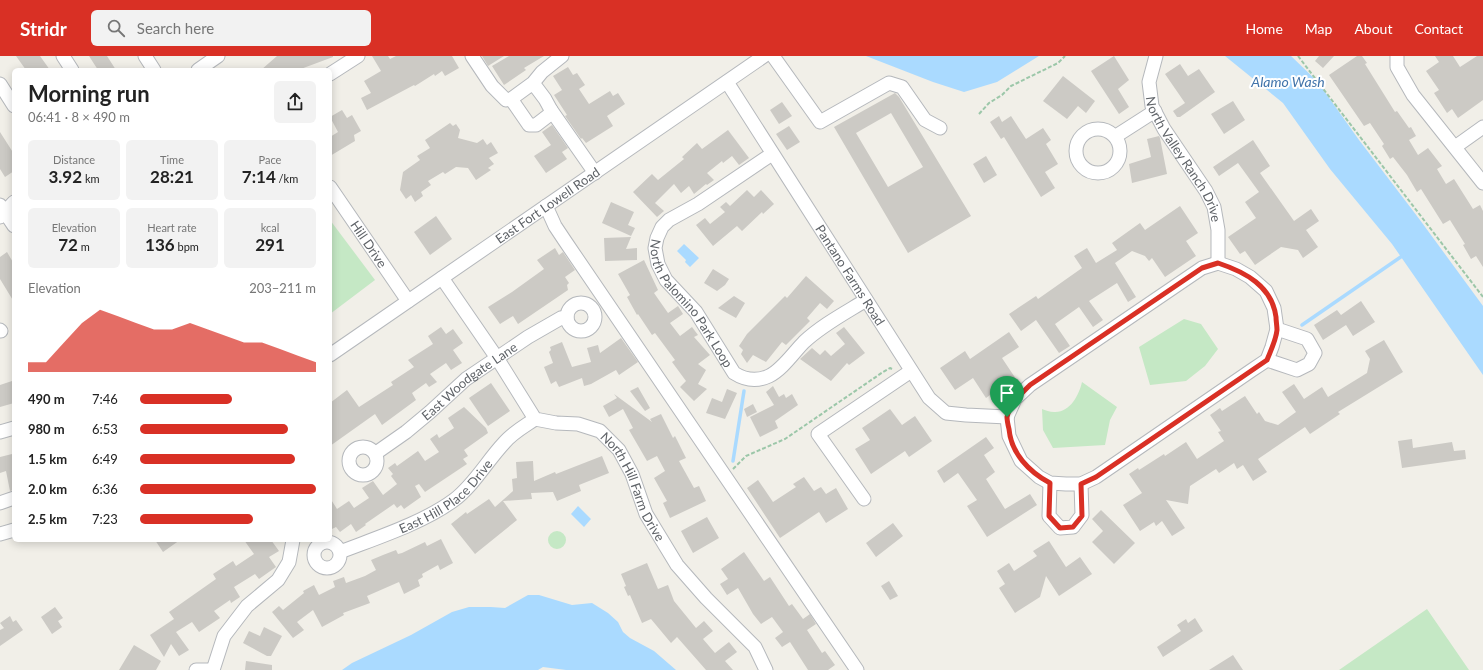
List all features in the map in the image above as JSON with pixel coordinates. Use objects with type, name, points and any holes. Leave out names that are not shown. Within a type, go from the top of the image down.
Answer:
[{"type":"street","points":[[63,56],[71,68]]},
{"type":"street","points":[[145,56],[153,68]]},
{"type":"street","points":[[201,68],[218,56]]},
{"type":"street","points":[[332,73],[358,56]]},
{"type":"street","points":[[472,56],[492,86],[506,100],[511,99],[533,83],[546,69],[562,56]]},
{"type":"street","name":"East Fort Lowell Road","points":[[332,354],[764,56]]},
{"type":"street","points":[[773,56],[820,122],[889,83],[902,87],[925,120],[940,128]]},
{"type":"street","name":"North Valley Ranch Drive","points":[[1156,56],[1149,82],[1152,106],[1164,129],[1206,191],[1214,207],[1218,230],[1218,263]]},
{"type":"street","points":[[1397,56],[1397,67],[1413,95],[1483,183]]},
{"type":"street","name":"Pantano Farms Road","points":[[727,82],[929,398],[946,413],[1007,417]]},
{"type":"street","points":[[533,83],[595,173]]},
{"type":"street","points":[[0,84],[12,103]]},
{"type":"street","points":[[511,99],[529,124],[536,125],[550,115],[551,110]]},
{"type":"street","points":[[1116,136],[1154,111]]},
{"type":"street","points":[[1455,147],[1483,127]]},
{"type":"street","name":"North Palomino Park Loop","points":[[772,154],[698,204],[669,220],[662,228],[657,238],[656,248],[658,264],[666,280],[696,312],[734,373],[743,378],[752,380],[770,376],[805,341],[866,300]]},
{"type":"street","name":"Hill Drive","points":[[332,190],[408,301]]},
{"type":"street","points":[[12,204],[2,212],[12,224]]},
{"type":"street","points":[[546,206],[555,226],[565,241],[857,670]]},
{"type":"street","points":[[1218,263],[1236,269],[1250,277],[1266,292],[1274,308],[1277,329],[1267,360],[1096,477],[1081,484],[1050,483],[1039,477],[1021,461],[1009,436],[1007,417],[1016,400],[1030,385],[1202,268],[1218,263]]},
{"type":"street","points":[[442,278],[497,358],[535,419]]},
{"type":"street","name":"East Woodgate Lane","points":[[376,453],[406,432],[466,379],[528,337],[561,318],[567,317]]},
{"type":"street","points":[[1267,360],[1297,370],[1309,364],[1315,353],[1307,339],[1277,329]]},
{"type":"street","points":[[864,500],[818,434],[911,371]]},
{"type":"street","name":"East Hill Place Drive","points":[[340,552],[401,528],[436,511],[454,500],[468,487],[505,441],[535,419]]},
{"type":"street","name":"North Hill Farm Drive","points":[[535,419],[556,423],[578,424],[600,431],[619,450],[632,474],[646,514],[676,565],[706,598],[756,646],[766,670]]},
{"type":"street","points":[[0,432],[12,429]]},
{"type":"street","points":[[1050,483],[1049,516],[1060,528],[1073,527],[1082,516],[1081,484]]},
{"type":"street","points":[[0,503],[12,499]]},
{"type":"street","points":[[0,534],[12,531]]},
{"type":"street","points":[[213,670],[224,636],[247,606],[278,580],[289,562],[292,542]]},
{"type":"street","points":[[196,670],[209,670]]},
{"type":"path","points":[[979,114],[989,103],[1002,95],[1011,86],[1058,63],[1065,56]]},
{"type":"path","points":[[1298,56],[1483,297]]},
{"type":"path","points":[[728,480],[733,469],[746,456],[785,439],[883,372],[890,368],[899,372],[911,371]]},
{"type":"green space","points":[[332,223],[375,280],[332,312]]},
{"type":"green space","points":[[1184,319],[1201,324],[1218,349],[1205,366],[1186,381],[1150,385],[1139,347]]},
{"type":"green space","points":[[1082,382],[1117,407],[1110,420],[1105,445],[1053,448],[1043,430],[1042,409],[1054,412],[1065,410],[1073,402],[1079,392]]},
{"type":"green space","points":[[557,531],[563,534],[566,540],[563,546],[557,549],[551,546],[548,540],[551,534]]},
{"type":"green space","points":[[1427,609],[1469,670],[1339,670]]},
{"type":"water","points":[[866,56],[1039,56],[997,82],[964,92],[933,82]]},
{"type":"water","name":"Alamo Wash","points":[[1225,56],[1291,56],[1317,81],[1359,140],[1483,306],[1483,375],[1392,244],[1330,169],[1283,103]]},
{"type":"water","points":[[684,244],[699,258],[690,267],[685,262],[686,260],[677,251]]},
{"type":"water","points":[[578,506],[591,519],[584,527],[571,514]]},
{"type":"water","points":[[528,595],[539,595],[572,605],[592,603],[608,613],[618,622],[623,632],[630,638],[654,651],[676,670],[566,670],[543,667],[538,670],[342,670],[352,663],[411,635],[452,612],[469,607],[505,608]]},
{"type":"building","points":[[16,56],[40,56],[49,68],[25,68]]},
{"type":"building","points":[[89,56],[107,56],[115,68],[97,68]]},
{"type":"building","points":[[277,56],[333,56],[303,68],[263,68]]},
{"type":"building","points":[[372,56],[388,56],[390,59],[396,56],[452,56],[459,68],[445,76],[442,71],[435,76],[434,74],[415,86],[414,85],[367,110],[361,98],[371,93],[364,81],[381,71]]},
{"type":"building","points":[[482,56],[504,56],[488,66]]},
{"type":"building","points":[[509,56],[544,56],[524,68],[526,70],[504,85],[492,66]]},
{"type":"building","points":[[1114,56],[1129,80],[1118,89],[1129,107],[1119,114],[1091,71]]},
{"type":"building","points":[[1319,56],[1334,56],[1323,68],[1315,61]]},
{"type":"building","points":[[1357,56],[1362,56],[1367,63],[1365,64],[1395,112],[1397,111],[1409,128],[1411,127],[1416,136],[1409,140],[1418,155],[1428,148],[1442,166],[1437,169],[1446,184],[1454,179],[1473,209],[1480,205],[1483,211],[1483,267],[1476,256],[1471,259],[1463,245],[1465,244],[1450,220],[1443,224],[1421,189],[1417,192],[1407,175],[1393,157],[1390,159],[1382,146],[1384,144],[1370,123],[1364,126],[1329,75]]},
{"type":"building","points":[[1435,56],[1453,56],[1460,67],[1477,56],[1483,56],[1483,100],[1458,118],[1452,109],[1447,113],[1434,93],[1439,90],[1426,71],[1439,62]]},
{"type":"building","points":[[1180,64],[1188,76],[1199,69],[1215,92],[1180,117],[1177,117],[1173,111],[1185,103],[1165,74]]},
{"type":"building","points":[[568,67],[573,75],[577,73],[585,85],[579,89],[589,104],[610,91],[613,96],[618,93],[625,104],[607,116],[613,126],[586,143],[582,138],[581,139],[565,116],[567,115],[554,95],[562,90],[553,76]]},
{"type":"building","points":[[1063,76],[1095,101],[1086,113],[1078,106],[1067,119],[1043,101]]},
{"type":"building","points":[[895,93],[899,97],[971,216],[908,253],[834,127]],"holes":[[[891,113],[923,167],[888,187],[856,133]]]},
{"type":"building","points":[[1233,101],[1245,120],[1224,134],[1211,114]]},
{"type":"building","points":[[782,102],[792,116],[779,124],[770,110]]},
{"type":"building","points":[[342,110],[347,118],[352,115],[361,131],[354,135],[355,141],[332,155],[332,136],[338,132],[332,121],[332,116]]},
{"type":"building","points":[[999,116],[1002,122],[1011,116],[1026,139],[1043,128],[1051,140],[1046,144],[1058,164],[1045,172],[1055,188],[1041,197],[1004,137],[1001,139],[990,122]]},
{"type":"building","points":[[450,123],[453,126],[456,124],[460,130],[458,138],[477,143],[483,139],[487,145],[491,142],[498,153],[489,158],[494,164],[488,168],[491,170],[476,180],[468,168],[456,167],[445,174],[443,172],[428,181],[431,185],[421,192],[423,196],[415,202],[411,195],[406,199],[400,190],[403,172],[420,160],[417,156],[430,148],[425,140]]},
{"type":"building","points":[[552,125],[568,148],[562,152],[567,159],[546,173],[534,156],[551,145],[542,132]]},
{"type":"building","points":[[789,126],[800,142],[787,150],[776,134]]},
{"type":"building","points":[[728,130],[749,158],[739,165],[732,156],[723,163],[722,161],[707,173],[714,180],[707,185],[706,184],[694,194],[689,186],[681,193],[674,184],[655,203],[664,211],[657,217],[633,192],[652,174],[658,180],[684,159],[682,157],[697,143],[702,149]]},
{"type":"building","points":[[0,132],[12,151],[12,172],[5,177],[0,169]]},
{"type":"building","points":[[1159,136],[1167,174],[1132,183],[1129,164],[1151,157],[1147,139]]},
{"type":"building","points":[[1253,140],[1270,166],[1260,173],[1294,221],[1311,209],[1319,221],[1306,230],[1318,247],[1303,258],[1298,250],[1281,247],[1255,265],[1245,251],[1240,254],[1228,237],[1256,218],[1245,202],[1259,192],[1238,163],[1219,176],[1213,167]]},
{"type":"building","points":[[986,156],[997,175],[984,183],[973,164]]},
{"type":"building","points":[[747,190],[754,197],[761,190],[774,204],[763,214],[762,212],[742,231],[737,226],[713,246],[696,225],[705,218],[710,224],[725,212],[720,207],[726,202],[730,206]]},
{"type":"building","points":[[611,202],[634,212],[628,225],[635,228],[631,236],[602,223]]},
{"type":"building","points":[[1180,206],[1198,233],[1186,241],[1196,256],[1165,277],[1152,258],[1149,261],[1145,256],[1132,251],[1115,263],[1136,297],[1128,302],[1117,283],[1089,301],[1103,320],[1093,327],[1079,307],[1055,324],[1070,346],[1059,353],[1036,320],[1021,331],[1009,314],[1036,296],[1038,299],[1082,268],[1074,256],[1087,248],[1096,263],[1117,250],[1112,243],[1140,223],[1145,230]]},
{"type":"building","points":[[436,216],[452,239],[430,255],[414,232]]},
{"type":"building","points":[[631,237],[626,249],[637,248],[637,260],[605,261],[604,238]]},
{"type":"building","points":[[555,248],[559,255],[563,252],[575,270],[565,277],[569,283],[567,285],[568,290],[518,324],[513,316],[500,324],[488,307],[544,269],[537,260]]},
{"type":"building","points":[[7,252],[12,261],[12,299],[0,279],[0,257]]},
{"type":"building","points":[[644,260],[658,290],[654,293],[668,313],[678,306],[683,314],[670,323],[680,336],[692,327],[698,335],[694,337],[710,355],[698,364],[706,370],[698,384],[707,389],[694,401],[680,387],[686,381],[672,362],[675,360],[655,333],[652,335],[638,314],[637,315],[627,297],[630,295],[618,274]]},
{"type":"building","points":[[713,269],[729,279],[725,285],[717,291],[704,283]]},
{"type":"building","points":[[806,276],[834,301],[827,309],[820,303],[807,318],[810,321],[786,345],[782,342],[766,362],[753,355],[747,363],[741,354],[743,350],[739,346],[747,334],[785,296],[787,298]]},
{"type":"building","points":[[734,296],[745,303],[736,318],[718,308]]},
{"type":"building","points":[[1361,301],[1375,322],[1353,336],[1346,325],[1323,340],[1314,325],[1337,310],[1341,315]]},
{"type":"building","points":[[441,327],[446,334],[453,329],[463,343],[453,350],[462,363],[451,370],[446,363],[430,374],[437,382],[429,387],[426,383],[412,393],[416,400],[382,425],[375,414],[332,445],[332,401],[347,390],[359,407],[393,385],[391,382],[414,367],[408,360],[433,344],[428,336]]},
{"type":"building","points":[[844,327],[865,353],[849,365],[847,363],[831,381],[800,359],[812,348],[820,355],[825,350],[831,356],[845,344],[836,333]]},
{"type":"building","points":[[1009,332],[1019,347],[1002,358],[1018,382],[1005,390],[1002,386],[986,398],[973,378],[955,390],[940,368],[965,351],[970,359]]},
{"type":"building","points":[[621,338],[638,362],[619,375],[616,370],[591,384],[584,386],[582,378],[559,387],[556,381],[551,384],[544,367],[553,363],[549,352],[551,350],[550,347],[562,342],[572,367],[591,362],[587,348],[598,345],[600,353]]},
{"type":"building","points":[[1384,340],[1403,372],[1338,412],[1340,414],[1310,434],[1305,427],[1258,459],[1267,472],[1253,481],[1243,465],[1237,469],[1234,463],[1219,473],[1216,469],[1190,486],[1188,504],[1166,500],[1185,528],[1172,536],[1162,521],[1156,526],[1154,522],[1140,531],[1123,505],[1142,493],[1129,474],[1138,468],[1139,470],[1164,454],[1165,456],[1186,442],[1197,459],[1224,441],[1218,432],[1221,431],[1210,415],[1220,408],[1222,411],[1245,396],[1257,414],[1259,412],[1265,421],[1278,425],[1296,412],[1282,392],[1294,384],[1304,399],[1322,387],[1328,397],[1367,373],[1370,359],[1365,351]]},
{"type":"building","points":[[12,381],[12,404],[0,407],[0,385]]},
{"type":"building","points":[[491,383],[510,411],[488,426],[469,398]]},
{"type":"building","points":[[773,386],[779,397],[784,394],[786,398],[792,394],[798,405],[775,421],[778,428],[760,437],[750,417],[774,405],[766,392]]},
{"type":"building","points":[[638,387],[650,408],[645,411],[630,391]]},
{"type":"building","points":[[727,389],[737,393],[725,419],[706,413],[712,398],[722,402]]},
{"type":"building","points":[[614,394],[652,422],[650,419],[661,414],[673,438],[675,436],[686,458],[679,461],[694,488],[699,486],[706,501],[670,518],[663,503],[667,501],[654,478],[665,471],[657,456],[647,461],[629,430],[633,428],[623,409],[609,417],[603,406],[617,398]]},
{"type":"building","points":[[753,404],[757,412],[747,417],[744,409]]},
{"type":"building","points":[[464,407],[486,428],[488,433],[464,450],[468,456],[463,459],[467,464],[425,492],[419,484],[415,486],[421,497],[404,509],[401,505],[397,508],[394,504],[356,532],[351,524],[340,532],[336,527],[332,529],[332,501],[337,509],[349,501],[354,508],[369,498],[362,488],[373,481],[383,495],[397,484],[391,476],[393,474],[388,468],[395,463],[397,466],[418,451],[425,461],[439,452],[430,439],[437,434],[439,438],[454,428],[448,418]]},
{"type":"building","points":[[890,409],[902,425],[915,416],[932,441],[909,457],[905,451],[871,474],[855,449],[870,440],[862,428]]},
{"type":"building","points":[[986,437],[994,448],[984,455],[995,472],[986,479],[1005,509],[1030,494],[1037,505],[987,537],[967,506],[977,500],[958,473],[944,483],[937,471]]},
{"type":"building","points":[[1412,439],[1413,448],[1452,442],[1454,451],[1465,450],[1466,459],[1402,468],[1398,441]]},
{"type":"building","points":[[12,454],[12,490],[10,491],[6,471],[0,473],[0,457]]},
{"type":"building","points":[[602,456],[609,473],[579,485],[581,491],[557,501],[553,492],[531,493],[532,499],[503,501],[517,520],[475,554],[451,524],[466,512],[467,514],[489,499],[495,507],[513,491],[512,479],[517,478],[516,462],[533,461],[534,481],[555,472],[556,474]]},
{"type":"building","points":[[804,477],[814,491],[821,487],[826,494],[836,488],[848,509],[826,523],[819,512],[780,538],[747,488],[758,480],[773,502],[796,487],[793,484]]},
{"type":"building","points":[[1101,510],[1135,543],[1114,564],[1092,542],[1103,531],[1092,519]]},
{"type":"building","points":[[707,517],[719,538],[693,553],[681,531]]},
{"type":"building","points":[[893,523],[903,536],[876,557],[866,543]]},
{"type":"building","points":[[441,539],[453,563],[440,570],[438,565],[422,574],[423,577],[418,580],[420,586],[404,594],[399,582],[367,596],[370,603],[343,613],[344,615],[322,627],[313,610],[297,622],[304,630],[293,638],[272,612],[279,606],[283,610],[304,593],[303,591],[314,585],[319,595],[335,587],[333,581],[344,577],[346,583],[365,576],[376,570],[371,560],[396,550],[398,554],[402,553],[425,542],[427,546]]},
{"type":"building","points":[[1049,541],[1066,567],[1080,557],[1092,574],[1059,596],[1046,576],[1040,597],[1015,613],[999,588],[1005,584],[997,571],[1009,563],[1014,571],[1037,556],[1033,551]]},
{"type":"building","points":[[156,542],[177,542],[163,552]]},
{"type":"building","points":[[245,542],[272,542],[279,551],[269,557],[276,567],[259,579],[255,574],[234,587],[240,597],[231,603],[230,600],[214,611],[220,618],[199,632],[192,622],[176,632],[189,650],[179,656],[171,644],[164,657],[150,635],[174,619],[169,612],[216,579],[213,574],[233,561],[236,566],[254,554]]},
{"type":"building","points":[[744,552],[764,581],[770,577],[789,606],[792,604],[803,619],[810,614],[816,624],[807,630],[822,653],[825,651],[835,665],[828,670],[808,670],[790,642],[782,647],[775,638],[783,632],[772,617],[761,624],[753,614],[738,588],[727,595],[720,584],[728,579],[721,569]]},
{"type":"building","points":[[647,563],[658,589],[668,585],[674,601],[696,628],[704,621],[713,631],[703,639],[715,653],[729,642],[737,652],[725,661],[733,670],[706,670],[677,637],[671,643],[651,619],[642,623],[630,595],[628,596],[624,587],[626,586],[621,574]]},
{"type":"building","points":[[889,581],[898,596],[890,600],[881,586]]},
{"type":"building","points":[[55,607],[63,618],[58,621],[62,627],[52,634],[41,617]]},
{"type":"building","points":[[10,616],[13,622],[16,620],[23,630],[0,646],[0,630],[4,628],[0,623]]},
{"type":"building","points":[[1195,618],[1203,631],[1163,657],[1157,647],[1181,631],[1177,625],[1186,619],[1188,623]]},
{"type":"building","points":[[264,627],[282,636],[271,656],[267,656],[243,643],[249,631],[260,636]]},
{"type":"building","points":[[134,645],[161,661],[156,670],[119,670]]},
{"type":"building","points":[[1233,655],[1243,670],[1209,670]]},
{"type":"building","points":[[246,661],[272,665],[272,670],[245,670]]},
{"type":"waterway","points":[[1302,325],[1405,254]]},
{"type":"waterway","points":[[733,461],[744,391]]},
{"type":"route","points":[[1218,263],[1236,269],[1250,277],[1266,292],[1274,308],[1277,329],[1267,360],[1096,477],[1081,484],[1082,516],[1073,527],[1060,528],[1049,516],[1050,483],[1039,477],[1021,461],[1009,436],[1007,417],[1016,400],[1030,385],[1202,268],[1218,263]]}]
